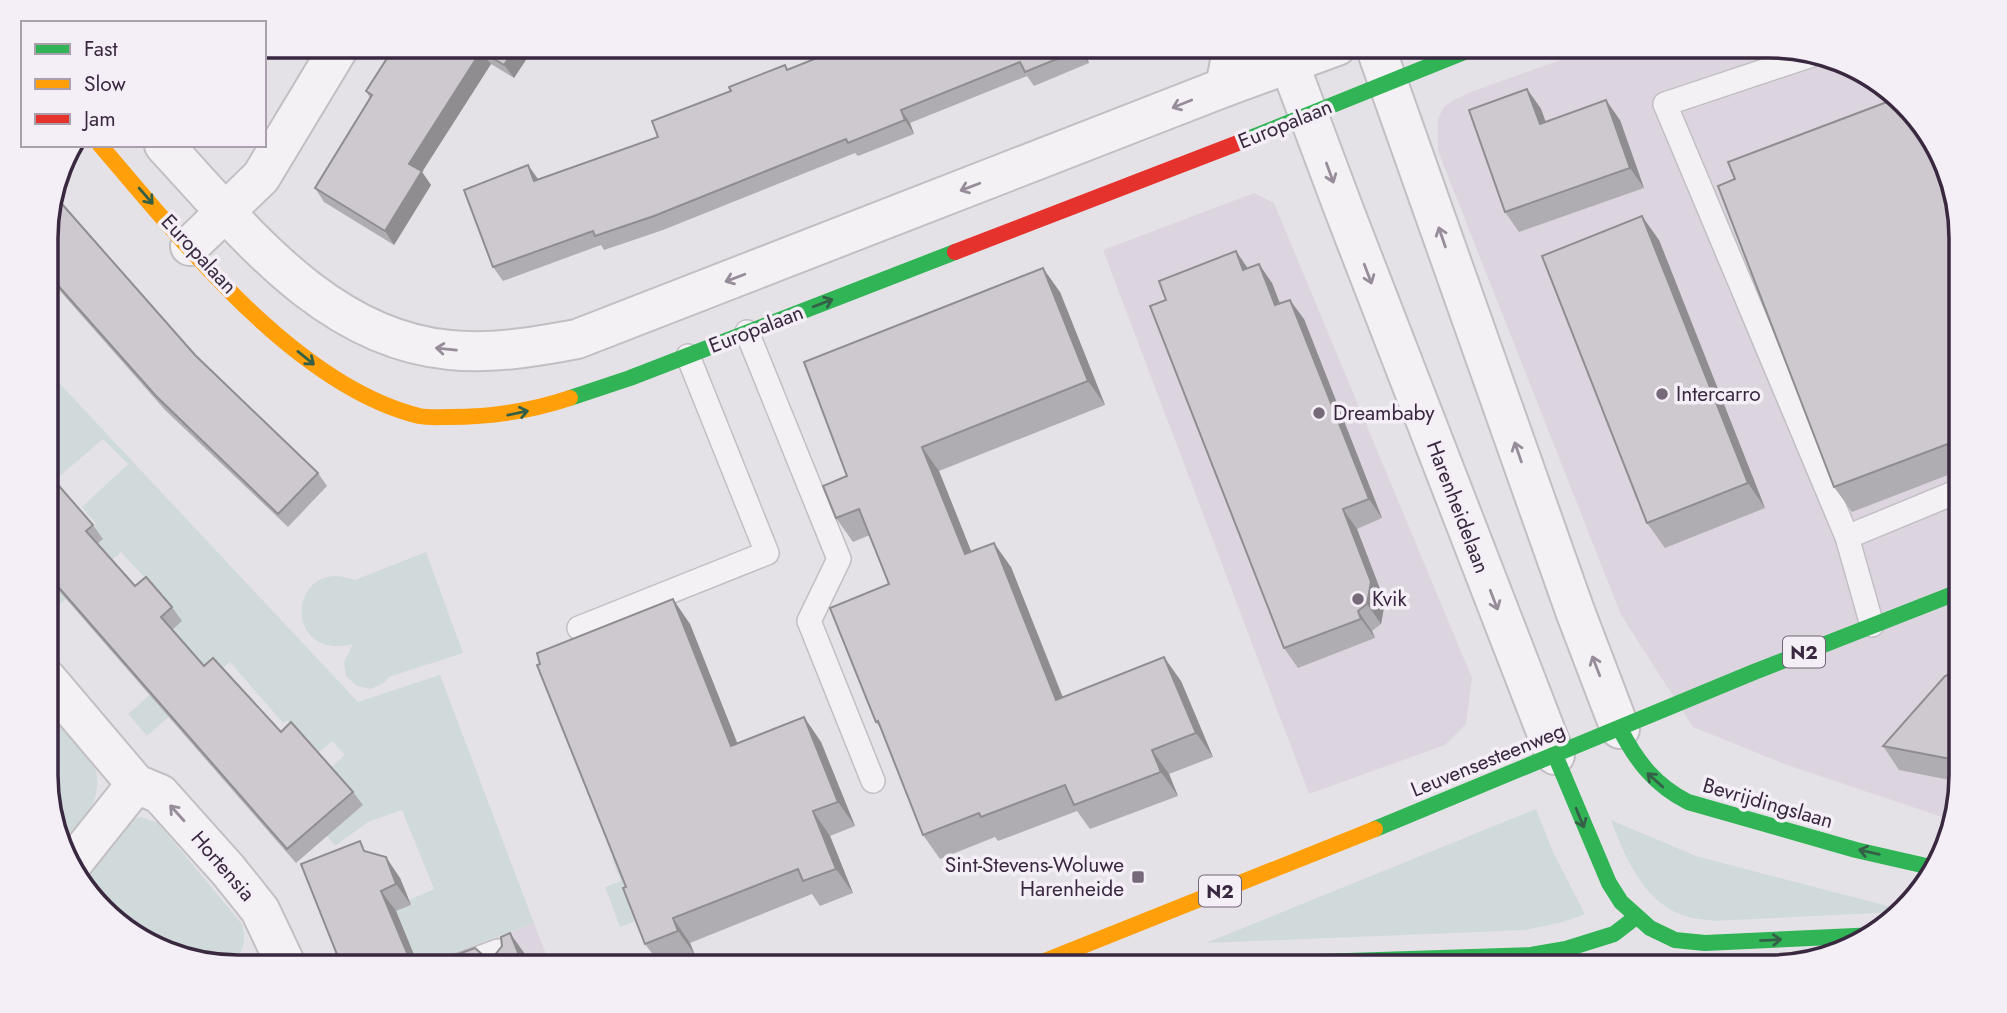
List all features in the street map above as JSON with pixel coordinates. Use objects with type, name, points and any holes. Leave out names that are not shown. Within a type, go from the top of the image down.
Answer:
[{"type":"street","points":[[190,246],[261,177],[333,58]]},
{"type":"street","points":[[1225,87],[1231,58]]},
{"type":"street","points":[[166,147],[276,262],[330,307],[360,325],[417,345],[450,351],[528,348],[577,339],[1303,58]]},
{"type":"street","points":[[1379,58],[1566,585],[1620,729]]},
{"type":"street","name":"Europalaan","points":[[102,147],[190,246],[261,318],[310,362],[358,393],[419,416],[507,415],[563,402],[688,356],[1309,116],[1448,58]]},
{"type":"street","name":"Harenheidelaan","points":[[1289,63],[1555,755]]},
{"type":"street","name":"Leuvensesteenweg","points":[[1060,955],[1620,729],[1754,672],[1949,596]]},
{"type":"street","name":"Hortensia","points":[[58,692],[136,784],[159,794],[228,870],[260,910],[280,955]]},
{"type":"street","name":"Bevrijdingslaan","points":[[1620,729],[1640,766],[1670,794],[1688,802],[1856,850],[1925,865]]},
{"type":"street","points":[[1555,755],[1597,859],[1621,902],[1650,928],[1675,940],[1705,943],[1807,949],[1832,944]]},
{"type":"street","points":[[78,857],[136,784]]},
{"type":"street","points":[[1531,955],[1566,949],[1614,934],[1636,917]]},
{"type":"lane","points":[[1797,60],[1665,104],[1847,537],[1872,625]]},
{"type":"lane","points":[[747,332],[839,559],[809,621],[873,781]]},
{"type":"lane","points":[[579,628],[767,553],[688,356]]},
{"type":"lane","points":[[1847,537],[1949,496]]},
{"type":"shaded area","points":[[1566,58],[1781,58],[1805,61],[1849,76],[1888,102],[1912,128],[1936,169],[1948,214],[1949,787],[1944,818],[1784,764],[1693,727],[1621,615],[1438,151],[1438,119],[1443,108],[1468,93]]},
{"type":"shaded area","points":[[1254,193],[1274,203],[1472,678],[1466,724],[1445,745],[1309,794],[1103,250]]},
{"type":"shaded area","points":[[58,382],[358,702],[440,675],[534,923],[449,955],[341,955],[411,948],[396,911],[411,905],[409,900],[434,889],[402,810],[368,822],[335,846],[327,836],[362,805],[329,769],[345,755],[332,741],[316,755],[287,720],[283,723],[230,662],[147,736],[128,714],[193,657],[171,631],[172,607],[121,552],[58,606],[58,590],[74,576],[96,524],[82,507],[128,464],[103,439],[58,478]]},
{"type":"shaded area","points":[[426,552],[463,653],[389,677],[384,683],[371,689],[357,686],[346,676],[344,662],[353,644],[329,645],[313,638],[304,625],[302,609],[306,594],[317,582],[333,576],[355,580]]},
{"type":"shaded area","points":[[58,712],[82,742],[97,773],[95,796],[91,806],[69,839],[59,799]]},
{"type":"shaded area","points":[[1536,809],[1553,852],[1585,914],[1526,930],[1206,943]]},
{"type":"shaded area","points":[[141,817],[158,823],[242,924],[243,947],[239,955],[202,952],[158,937],[128,918],[110,903],[95,885],[87,873],[130,820]]},
{"type":"shaded area","points":[[1611,820],[1696,856],[1892,907],[1886,913],[1714,921],[1686,916],[1656,899],[1637,875]]},
{"type":"shaded area","points":[[620,855],[643,918],[620,927],[605,887],[621,881],[612,859]]},
{"type":"shaded area","points":[[534,923],[546,955],[449,955]]},
{"type":"building","points":[[387,58],[477,58],[409,164],[422,171],[385,231],[315,188],[372,95],[366,91]]},
{"type":"building","points":[[492,58],[509,58],[504,65]]},
{"type":"building","points":[[817,58],[1059,58],[1025,72],[1020,62],[901,110],[905,120],[848,143],[846,139],[654,216],[595,236],[593,231],[493,267],[464,190],[528,165],[534,181],[658,137],[652,121],[731,91],[729,87],[785,65],[787,70]]},
{"type":"building","points":[[1527,89],[1540,124],[1606,100],[1630,168],[1505,212],[1469,110]]},
{"type":"building","points":[[1888,102],[1912,128],[1936,169],[1948,214],[1949,444],[1834,487],[1718,186],[1735,179],[1728,162]]},
{"type":"building","points":[[61,203],[195,355],[318,473],[278,514],[156,396],[58,286]]},
{"type":"building","name":"Intercarro","points":[[1642,216],[1748,483],[1647,523],[1542,256]]},
{"type":"building","points":[[1236,251],[1243,270],[1259,264],[1275,305],[1290,300],[1369,499],[1343,509],[1371,582],[1367,604],[1358,611],[1361,619],[1284,648],[1150,306],[1166,300],[1159,281]]},
{"type":"building","points":[[1043,268],[1088,381],[922,447],[965,554],[994,543],[1056,700],[1164,657],[1196,733],[1152,750],[1161,772],[1074,805],[1065,785],[981,817],[979,813],[923,835],[830,608],[889,584],[859,509],[836,518],[823,486],[847,476],[804,362]]},
{"type":"building","points":[[58,485],[93,525],[86,531],[135,586],[146,577],[172,607],[161,617],[204,666],[213,658],[281,732],[291,722],[353,792],[287,849],[58,587]]},
{"type":"building","points":[[673,599],[731,746],[804,717],[838,802],[813,811],[836,869],[803,881],[798,869],[673,918],[678,931],[645,944],[623,888],[626,887],[537,665],[540,664],[537,653]]},
{"type":"building","points":[[1949,674],[1949,759],[1883,746]]},
{"type":"building","points":[[360,841],[364,851],[386,857],[396,884],[381,891],[408,955],[337,955],[301,864]]},
{"type":"building","points":[[510,933],[519,955],[495,955],[502,946],[501,937]]},
{"type":"building","points":[[475,948],[483,955],[456,955]]},
{"type":"traffic: fast","points":[[1243,141],[1449,58]]},
{"type":"traffic: fast","points":[[570,398],[630,378],[955,252]]},
{"type":"traffic: fast","points":[[1375,829],[1754,672],[1949,596]]},
{"type":"traffic: fast","points":[[1620,729],[1648,772],[1688,802],[1856,850],[1925,866]]},
{"type":"traffic: fast","points":[[1555,755],[1609,883],[1621,902],[1650,928],[1675,940],[1705,943],[1850,936]]},
{"type":"traffic: fast","points":[[1531,955],[1566,949],[1614,934],[1636,917]]},
{"type":"traffic: slow","points":[[102,147],[166,223],[243,304],[284,341],[328,374],[373,399],[419,416],[434,417],[511,412],[570,398]]},
{"type":"traffic: slow","points":[[1060,955],[1375,829]]},
{"type":"traffic: jam","points":[[955,252],[1243,141]]},
{"type":"place","name":"Intercarro","points":[[1662,394]]},
{"type":"place","name":"Dreambaby","points":[[1319,413]]},
{"type":"place","name":"Kvik","points":[[1358,599]]},
{"type":"place","name":"Sint-Stevens-Woluwe Harenheide","points":[[1138,877]]}]
